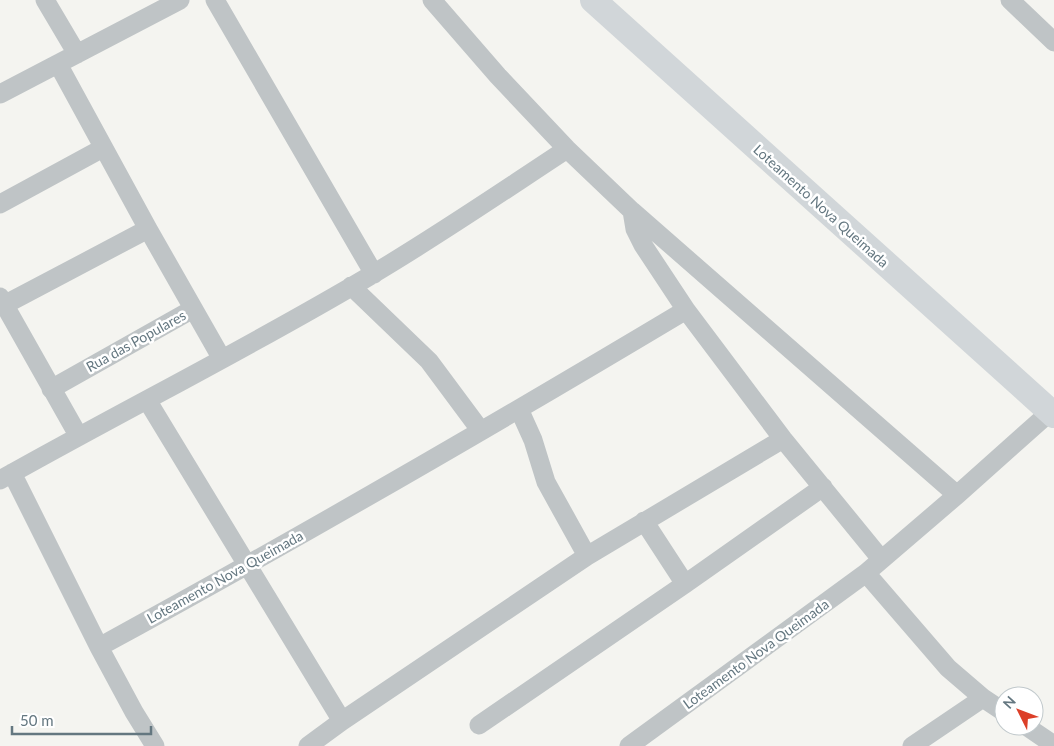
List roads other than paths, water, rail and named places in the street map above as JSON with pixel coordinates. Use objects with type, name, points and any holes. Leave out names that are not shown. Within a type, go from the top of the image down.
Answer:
[{"type":"street","points":[[45,0],[77,54]]},
{"type":"street","points":[[0,94],[180,0]]},
{"type":"street","points":[[215,0],[374,274]]},
{"type":"street","points":[[432,0],[498,76],[567,149],[632,211],[957,495]]},
{"type":"street","name":"Loteamento Nova Queimada","points":[[593,0],[1052,413],[866,573],[649,741],[629,746]]},
{"type":"street","points":[[1010,0],[1054,42]]},
{"type":"street","name":"Rua das Populares","points":[[51,389],[193,308],[58,64]]},
{"type":"street","points":[[0,204],[103,148]]},
{"type":"street","points":[[155,746],[129,705],[6,477],[78,435],[147,400],[374,274],[567,149]]},
{"type":"street","points":[[632,211],[636,229],[643,245],[686,310],[783,439],[881,559]]},
{"type":"street","points":[[78,435],[2,301],[148,229]]},
{"type":"street","points":[[351,286],[409,340],[428,361],[481,431]]},
{"type":"street","points":[[193,308],[222,359]]},
{"type":"street","name":"Loteamento Nova Queimada","points":[[99,647],[248,565],[686,310]]},
{"type":"street","points":[[147,400],[342,720]]},
{"type":"street","points":[[518,409],[533,440],[546,482],[587,556]]},
{"type":"street","points":[[308,746],[342,720],[587,556],[783,439]]},
{"type":"street","points":[[479,725],[685,584],[822,487]]},
{"type":"street","points":[[644,521],[685,584]]},
{"type":"street","points":[[866,573],[948,668],[994,705]]},
{"type":"street","points":[[912,746],[983,698]]}]
